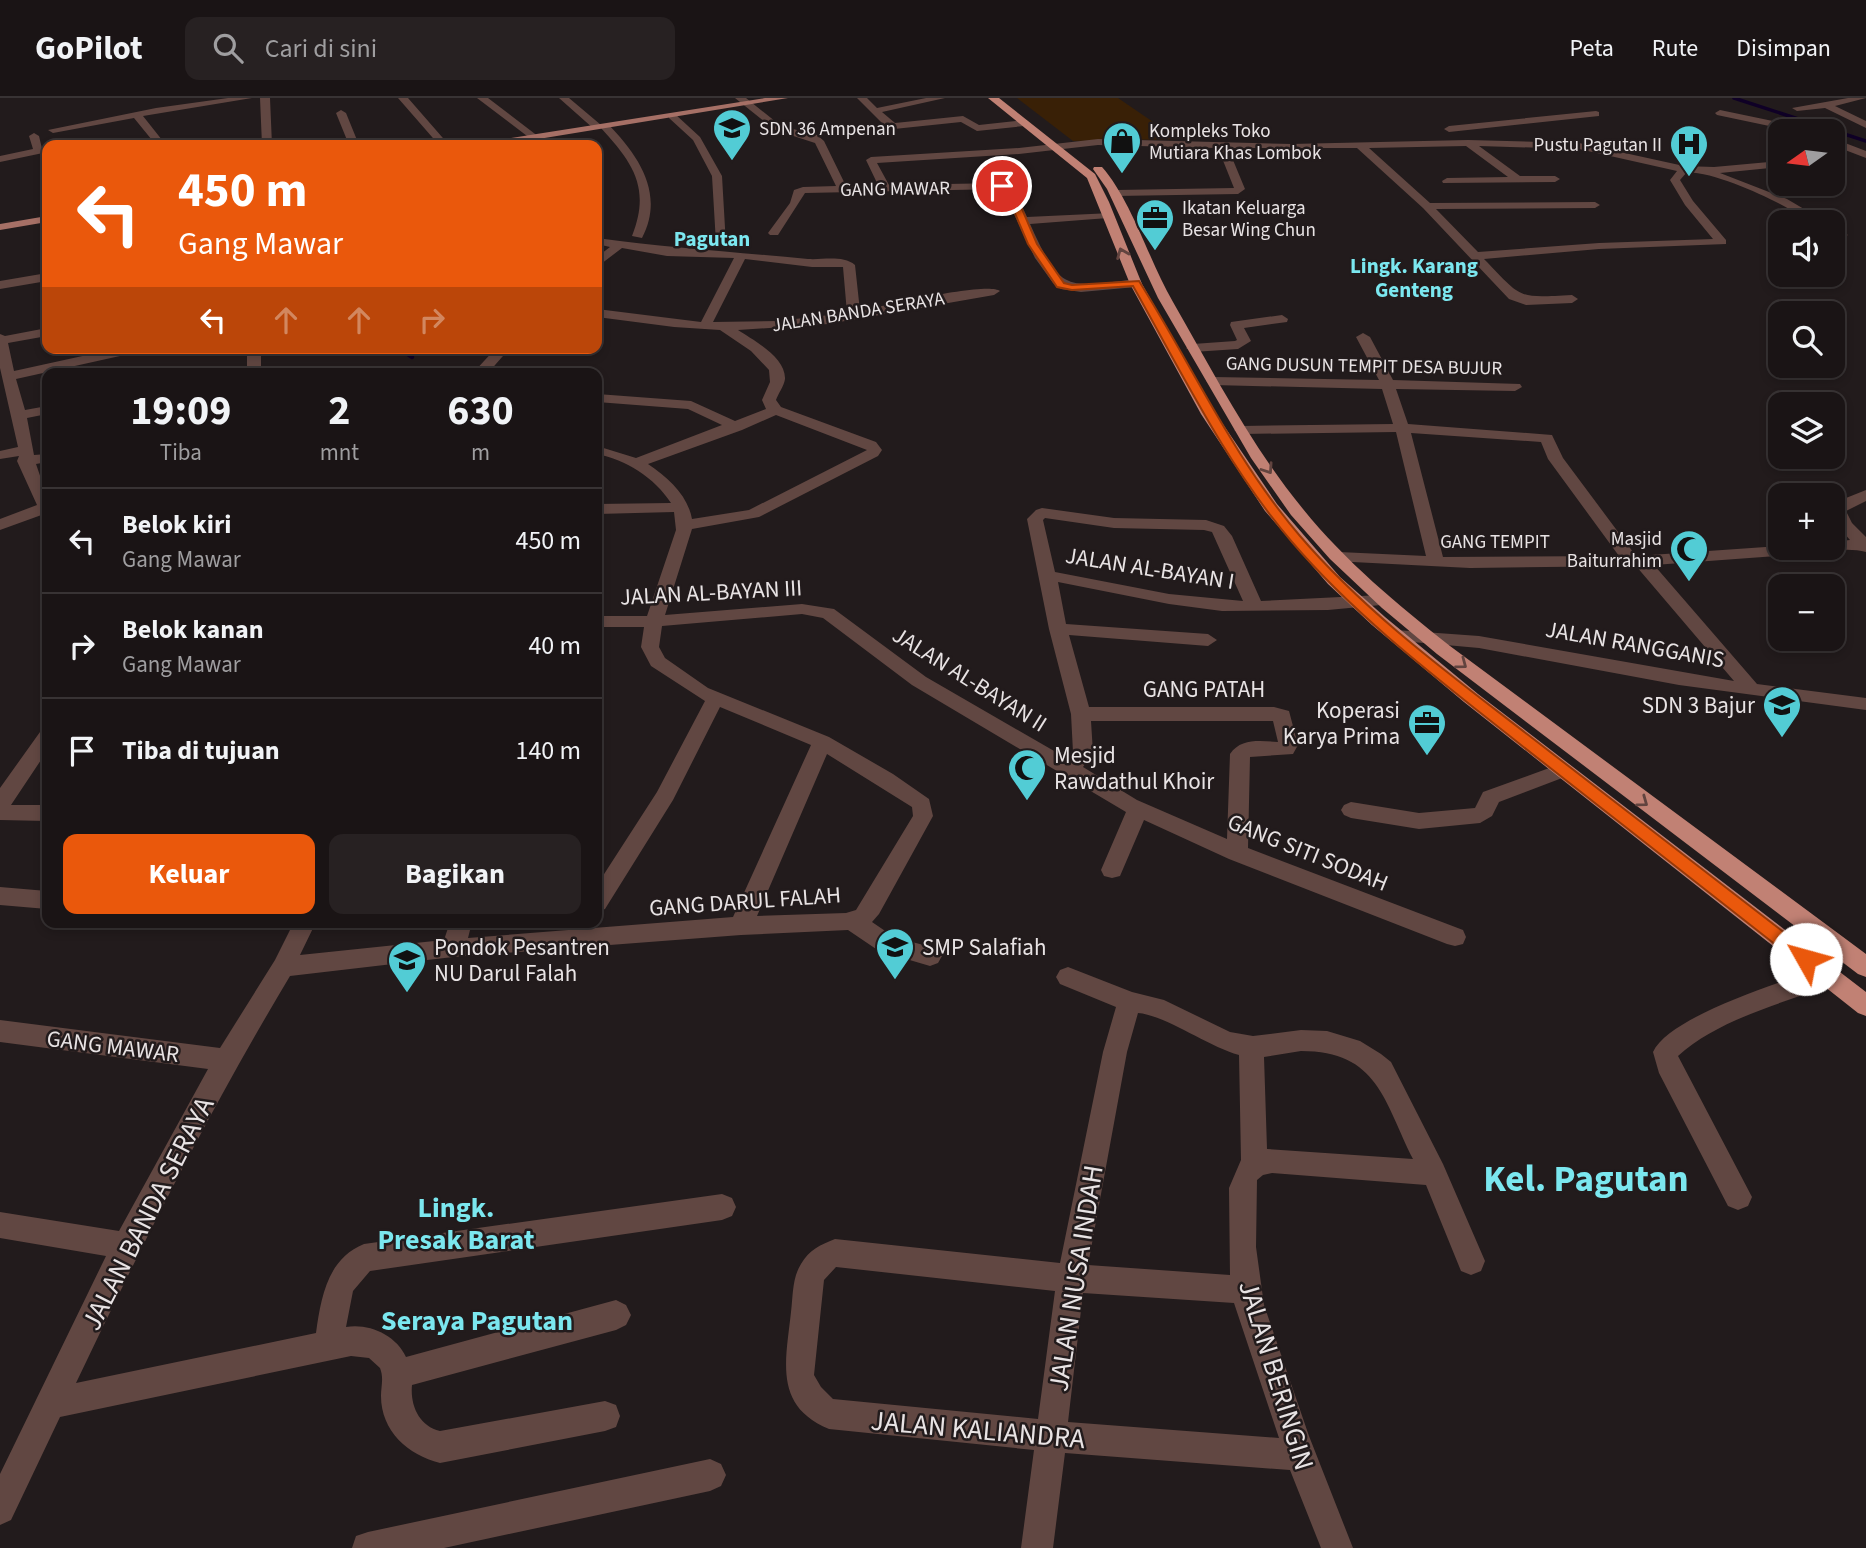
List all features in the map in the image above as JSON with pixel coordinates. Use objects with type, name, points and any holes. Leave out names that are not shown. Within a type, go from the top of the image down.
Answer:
[{"type":"highway","points":[[993,98],[1024,123],[1107,176],[1146,265],[1241,430],[1311,528],[1381,600],[1423,635],[1866,967]]},
{"type":"highway","points":[[1009,98],[1091,176],[1136,283],[1223,438],[1296,539],[1356,602],[1395,636],[1866,1006]]},
{"type":"highway","points":[[1166,337],[1189,342]]},
{"type":"main road","points":[[533,140],[745,101],[783,98]]},
{"type":"main road","points":[[0,227],[42,220]]},
{"type":"street","points":[[53,130],[247,98]]},
{"type":"street","points":[[265,98],[267,140]]},
{"type":"street","points":[[403,98],[440,140]]},
{"type":"street","points":[[482,98],[533,140]]},
{"type":"street","points":[[564,98],[628,149],[643,183],[647,211],[638,236]]},
{"type":"street","points":[[862,98],[889,125],[900,127],[963,119],[975,128],[1024,123]]},
{"type":"street","points":[[876,111],[940,98]]},
{"type":"street","points":[[1797,108],[1862,98]]},
{"type":"street","points":[[745,101],[778,128],[814,137],[819,141],[843,190]]},
{"type":"street","points":[[1826,105],[1866,125]]},
{"type":"street","points":[[341,113],[352,140]]},
{"type":"street","points":[[1720,113],[1768,123]]},
{"type":"street","points":[[1555,178],[1521,181],[1450,129],[1596,114]]},
{"type":"street","points":[[137,115],[157,140]]},
{"type":"street","points":[[672,116],[697,139],[718,176],[722,243]]},
{"type":"street","points":[[0,159],[38,152],[33,136]]},
{"type":"street","points":[[885,188],[871,160],[1098,142],[1291,147],[1472,143],[1579,146],[1684,169],[1768,165]]},
{"type":"street","points":[[1116,193],[1238,191],[1240,189],[1222,145]]},
{"type":"street","points":[[1359,145],[1427,206],[1516,298],[1526,301],[1572,299]]},
{"type":"street","points":[[1845,146],[1866,155]]},
{"type":"street","points":[[1845,158],[1866,155]]},
{"type":"street","points":[[1476,256],[1599,246],[1722,242],[1689,203],[1675,180],[1684,169]]},
{"type":"street","points":[[1704,169],[1799,210]]},
{"type":"street","points":[[1447,181],[1516,178]]},
{"type":"street","name":"GANG MAWAR","points":[[774,233],[795,203],[798,192],[805,190],[1005,187],[1009,188],[1033,244],[1061,285],[1072,288],[1136,283]]},
{"type":"street","points":[[1427,206],[1595,205]]},
{"type":"street","points":[[1021,221],[1108,215]]},
{"type":"street","points":[[602,242],[667,252],[847,264],[854,315]]},
{"type":"street","points":[[602,258],[619,245]]},
{"type":"street","points":[[705,326],[741,255]]},
{"type":"street","points":[[0,285],[42,278]]},
{"type":"street","name":"JALAN BANDA SERAYA","points":[[602,314],[660,323],[705,326],[804,323],[994,291]]},
{"type":"street","points":[[1189,342],[1238,345],[1244,341],[1236,325],[1282,319]]},
{"type":"street","points":[[602,450],[610,451],[636,463],[667,487],[683,507],[685,525],[753,514],[875,452],[870,444],[776,410],[769,404],[768,398],[777,383],[775,367],[753,347],[722,326]]},
{"type":"street","points":[[42,333],[0,339],[10,376],[11,406],[24,456],[42,496]]},
{"type":"street","points":[[1363,337],[1387,383],[1402,428],[1436,562]]},
{"type":"street","points":[[47,368],[111,354]]},
{"type":"street","points":[[485,368],[498,354]]},
{"type":"street","points":[[10,376],[42,369]]},
{"type":"street","name":"GANG DUSUN TEMPIT DESA BUJUR","points":[[1213,381],[1515,387]]},
{"type":"street","points":[[602,398],[691,405],[737,427]]},
{"type":"street","points":[[11,406],[42,409]]},
{"type":"street","points":[[636,463],[776,410]]},
{"type":"street","points":[[1241,430],[1402,428],[1547,439],[1556,459],[1637,561],[1678,601],[1751,689]]},
{"type":"street","points":[[0,455],[42,458]]},
{"type":"street","points":[[1864,545],[1845,526],[1838,511],[1842,505],[1866,495]]},
{"type":"street","points":[[602,509],[683,507]]},
{"type":"street","points":[[0,525],[42,509]]},
{"type":"street","name":"JALAN AL-BAYAN II","points":[[828,613],[919,681],[1071,769],[1083,753],[1081,714],[1058,629],[1035,520],[1039,514],[1048,512],[1114,523],[1206,525],[1222,532],[1254,606]]},
{"type":"street","name":"GANG DARUL FALAH","points":[[283,967],[579,931],[851,921],[864,916],[871,908],[924,809],[917,799],[822,742],[715,699],[657,662],[650,647],[654,621],[685,525]]},
{"type":"street","points":[[1845,546],[1864,545]]},
{"type":"street","name":"GANG TEMPIT","points":[[1339,557],[1436,562],[1637,561],[1768,552]]},
{"type":"street","name":"JALAN AL-BAYAN I","points":[[1049,582],[1076,578],[1167,599],[1254,606],[1381,600]]},
{"type":"street","name":"JALAN AL-BAYAN III","points":[[602,623],[802,609],[828,613]]},
{"type":"street","points":[[1058,629],[1208,640]]},
{"type":"street","name":"JALAN RANGGANIS","points":[[1395,636],[1423,635],[1498,643],[1618,668],[1866,704]]},
{"type":"street","points":[[602,895],[666,795],[715,699]]},
{"type":"street","name":"GANG PATAH","points":[[1081,714],[1282,716],[1288,745],[1286,749],[1250,748],[1243,750],[1240,757],[1237,853]]},
{"type":"street","points":[[741,926],[822,742]]},
{"type":"street","points":[[0,804],[42,744]]},
{"type":"street","name":"GANG SITI SODAH","points":[[1071,769],[1138,808],[1237,853],[1455,937]]},
{"type":"street","points":[[1351,810],[1419,821],[1471,817],[1485,811],[1490,797],[1563,770]]},
{"type":"street","points":[[1112,870],[1138,808]]},
{"type":"street","points":[[0,812],[42,813]]},
{"type":"street","points":[[0,896],[42,900]]},
{"type":"street","points":[[851,921],[887,944],[930,956]]},
{"type":"street","name":"JALAN BANDA SERAYA","points":[[3,1492],[52,1403],[126,1246],[226,1060],[283,967],[301,928]]},
{"type":"street","points":[[453,948],[459,928]]},
{"type":"street","points":[[1738,1197],[1668,1065],[1665,1052],[1673,1042],[1705,1024],[1828,976]]},
{"type":"street","points":[[1069,977],[1128,1006],[1149,1005],[1218,1038],[1251,1047],[1306,1041],[1326,1042],[1354,1049],[1370,1057],[1382,1070],[1434,1173],[1471,1261]]},
{"type":"street","name":"JALAN NUSA INDAH","points":[[1037,1548],[1071,1279],[1115,1052],[1128,1006]]},
{"type":"street","name":"GANG MAWAR","points":[[0,1031],[226,1060]]},
{"type":"street","points":[[1251,1047],[1254,1164],[1272,1161],[1434,1173]]},
{"type":"street","name":"JALAN BERINGIN","points":[[1254,1164],[1248,1169],[1242,1197],[1241,1242],[1247,1290],[1299,1455],[1336,1548]]},
{"type":"street","points":[[330,1344],[339,1287],[346,1272],[364,1258],[390,1252],[431,1250],[538,1232],[722,1207]]},
{"type":"street","points":[[0,1225],[126,1246]]},
{"type":"street","name":"JALAN KALIANDRA","points":[[1071,1279],[835,1254],[821,1259],[810,1275],[799,1375],[803,1389],[817,1407],[829,1414],[1051,1436],[1299,1455]]},
{"type":"street","points":[[1071,1279],[1247,1290]]},
{"type":"street","points":[[398,1374],[616,1315]]},
{"type":"street","points":[[52,1403],[330,1344],[361,1341],[378,1346],[391,1357],[398,1374],[398,1409],[407,1427],[425,1445],[440,1447],[605,1416]]},
{"type":"street","points":[[368,1548],[710,1475]]},
{"type":"shaded area","points":[[1017,98],[1118,98],[1178,139],[1073,141]]},
{"type":"waterway","points":[[1734,98],[1866,141]]},
{"type":"waterway","points":[[408,354],[412,357]]},
{"type":"place","name":"SDN 36 Ampenan","points":[[732,162]]},
{"type":"place","name":"Kompleks Toko Mutiara Khas Lombok","points":[[1122,175]]},
{"type":"place","name":"Pustu Pagutan II","points":[[1689,178]]},
{"type":"place","name":"Ikatan Keluarga Besar Wing Chun","points":[[1155,252]]},
{"type":"place","name":"Masjid Baiturrahim","points":[[1689,583]]},
{"type":"place","name":"SDN 3 Bajur","points":[[1782,739]]},
{"type":"place","name":"Koperasi Karya Prima","points":[[1427,757]]},
{"type":"place","name":"Mesjid Rawdathul Khoir","points":[[1027,802]]},
{"type":"place","name":"SMP Salafiah","points":[[895,981]]},
{"type":"place","name":"Pondok Pesantren NU Darul Falah","points":[[407,994]]},
{"type":"district","name":"Pagutan","points":[[712,239]]},
{"type":"district","name":"Lingk. Karang Genteng","points":[[1414,278]]},
{"type":"district","name":"Kel. Pagutan","points":[[1586,1178]]},
{"type":"district","name":"Lingk. Presak Barat","points":[[456,1223]]},
{"type":"district","name":"Seraya Pagutan","points":[[477,1320]]},
{"type":"route","points":[[1002,186],[1009,188],[1021,221],[1058,283],[1072,288],[1136,283],[1223,438],[1277,516],[1356,602],[1471,698],[1806,959]]}]
